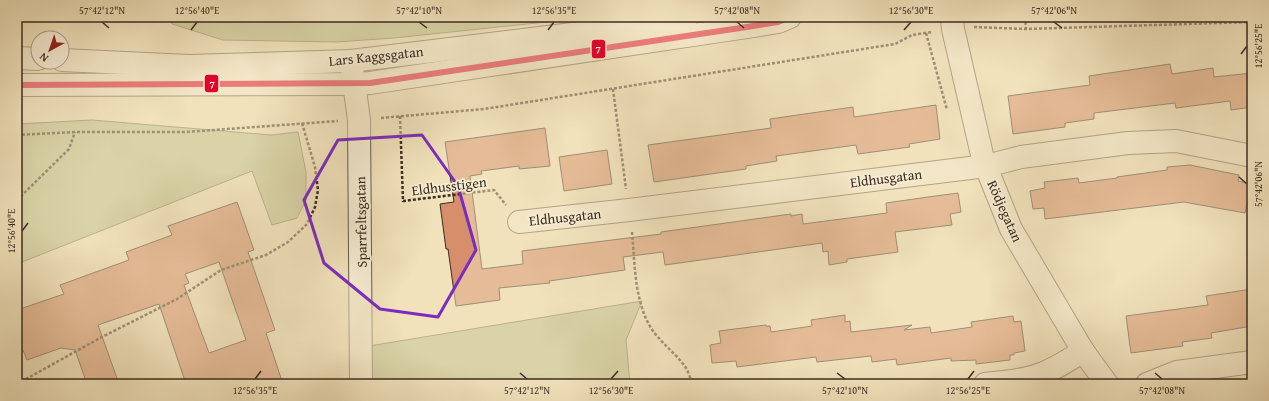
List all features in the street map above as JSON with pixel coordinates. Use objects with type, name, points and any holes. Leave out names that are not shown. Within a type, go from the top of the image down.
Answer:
[{"type":"street","name":"Lars Kaggsgatan","points":[[70,60],[189,66],[351,61],[613,29],[687,17]]},
{"type":"street","name":"Lars Kaggsgatan","points":[[17,84],[354,84],[378,82],[747,27],[778,22],[790,17]]},
{"type":"street","name":"Rödjegatan","points":[[953,23],[986,166],[1011,229],[1083,351],[1107,384]]},
{"type":"street","points":[[17,58],[30,59]]},
{"type":"street","name":"Sparrfeltsgatan","points":[[351,61],[359,120],[361,384]]},
{"type":"street","name":"Eldhusgatan","points":[[519,222],[986,166],[1021,157],[1128,143],[1176,141],[1252,156]]},
{"type":"street","points":[[985,384],[1039,375],[1065,363],[1083,351]]},
{"type":"street","points":[[1147,384],[1177,372],[1252,362]]},
{"type":"path","points":[[1026,17],[1026,29]]},
{"type":"path","points":[[17,135],[75,132],[186,132],[259,128],[302,123],[359,120],[484,109],[894,44],[912,35],[953,23],[973,27],[1026,29],[1252,22]]},
{"type":"path","points":[[613,89],[629,210],[636,278],[643,312],[651,328],[668,349],[684,365],[693,384]]},
{"type":"path","name":"Eldhusstigen","points":[[400,116],[403,201],[494,190],[519,222]]},
{"type":"path","points":[[17,384],[100,338],[177,298],[221,270],[266,255],[288,242],[307,224],[315,207],[318,190],[315,167],[302,123]]},
{"type":"path","points":[[17,200],[69,149],[75,132]]},
{"type":"highlighted area","points":[[422,135],[458,186],[476,250],[438,317],[380,309],[324,263],[304,200],[338,140]]},
{"type":"green space","points":[[170,17],[594,17],[394,38],[336,42],[223,40],[172,24]]},
{"type":"green space","points":[[92,120],[271,135],[298,132],[306,172],[306,200],[297,218],[272,225],[252,171],[17,264],[17,124]]},
{"type":"green space","points":[[642,301],[626,340],[630,384],[372,384],[369,346]]},
{"type":"building","points":[[1170,64],[1172,74],[1213,68],[1214,77],[1252,73],[1252,107],[1231,110],[1230,101],[1176,108],[1175,103],[1094,113],[1094,119],[1065,123],[1065,127],[1013,134],[1008,96],[1090,85],[1089,76]]},
{"type":"building","points":[[936,105],[940,139],[909,144],[910,147],[858,154],[856,145],[776,156],[777,161],[746,166],[746,169],[654,182],[648,145],[771,128],[770,119],[853,107],[854,117]]},
{"type":"building","points":[[545,128],[550,166],[519,169],[519,166],[481,171],[482,174],[470,176],[482,269],[523,264],[522,251],[661,234],[661,232],[791,214],[791,216],[802,214],[803,224],[887,213],[886,203],[958,193],[961,212],[950,214],[952,225],[895,232],[898,252],[847,259],[847,262],[829,265],[828,251],[823,252],[822,243],[665,265],[663,252],[623,257],[625,270],[549,281],[550,283],[499,288],[500,300],[456,306],[440,204],[454,202],[445,142]]},
{"type":"building","points":[[607,150],[612,184],[564,191],[559,157]]},
{"type":"building","points":[[1190,165],[1239,175],[1238,181],[1252,184],[1252,203],[1247,202],[1245,213],[1184,202],[1045,219],[1044,208],[1033,209],[1030,191],[1045,188],[1044,182],[1078,178],[1079,183],[1167,170],[1167,167]]},
{"type":"building","points":[[237,202],[254,250],[248,252],[275,330],[266,333],[283,384],[186,384],[159,304],[98,325],[119,384],[87,384],[75,350],[61,348],[27,360],[23,350],[17,352],[17,310],[64,294],[60,285],[129,260],[126,252],[172,235],[168,226]],"holes":[[[219,262],[246,340],[209,353],[184,285],[189,283],[185,274]]]},
{"type":"building","points":[[1252,289],[1252,326],[1211,333],[1212,338],[1182,342],[1183,346],[1131,353],[1126,316],[1208,305],[1206,296]]},
{"type":"building","points":[[845,315],[845,322],[850,321],[851,332],[912,325],[904,330],[930,327],[931,333],[972,327],[971,322],[1013,316],[1014,322],[1021,321],[1025,351],[1010,355],[1010,360],[976,364],[976,360],[951,361],[951,358],[897,365],[896,359],[872,362],[871,356],[817,362],[816,357],[737,367],[736,361],[712,363],[710,345],[721,343],[719,331],[766,325],[770,326],[771,332],[812,326],[811,320]]},
{"type":"transit line","name":"7","points":[[17,85],[370,83],[747,27],[778,22],[790,17]]}]
